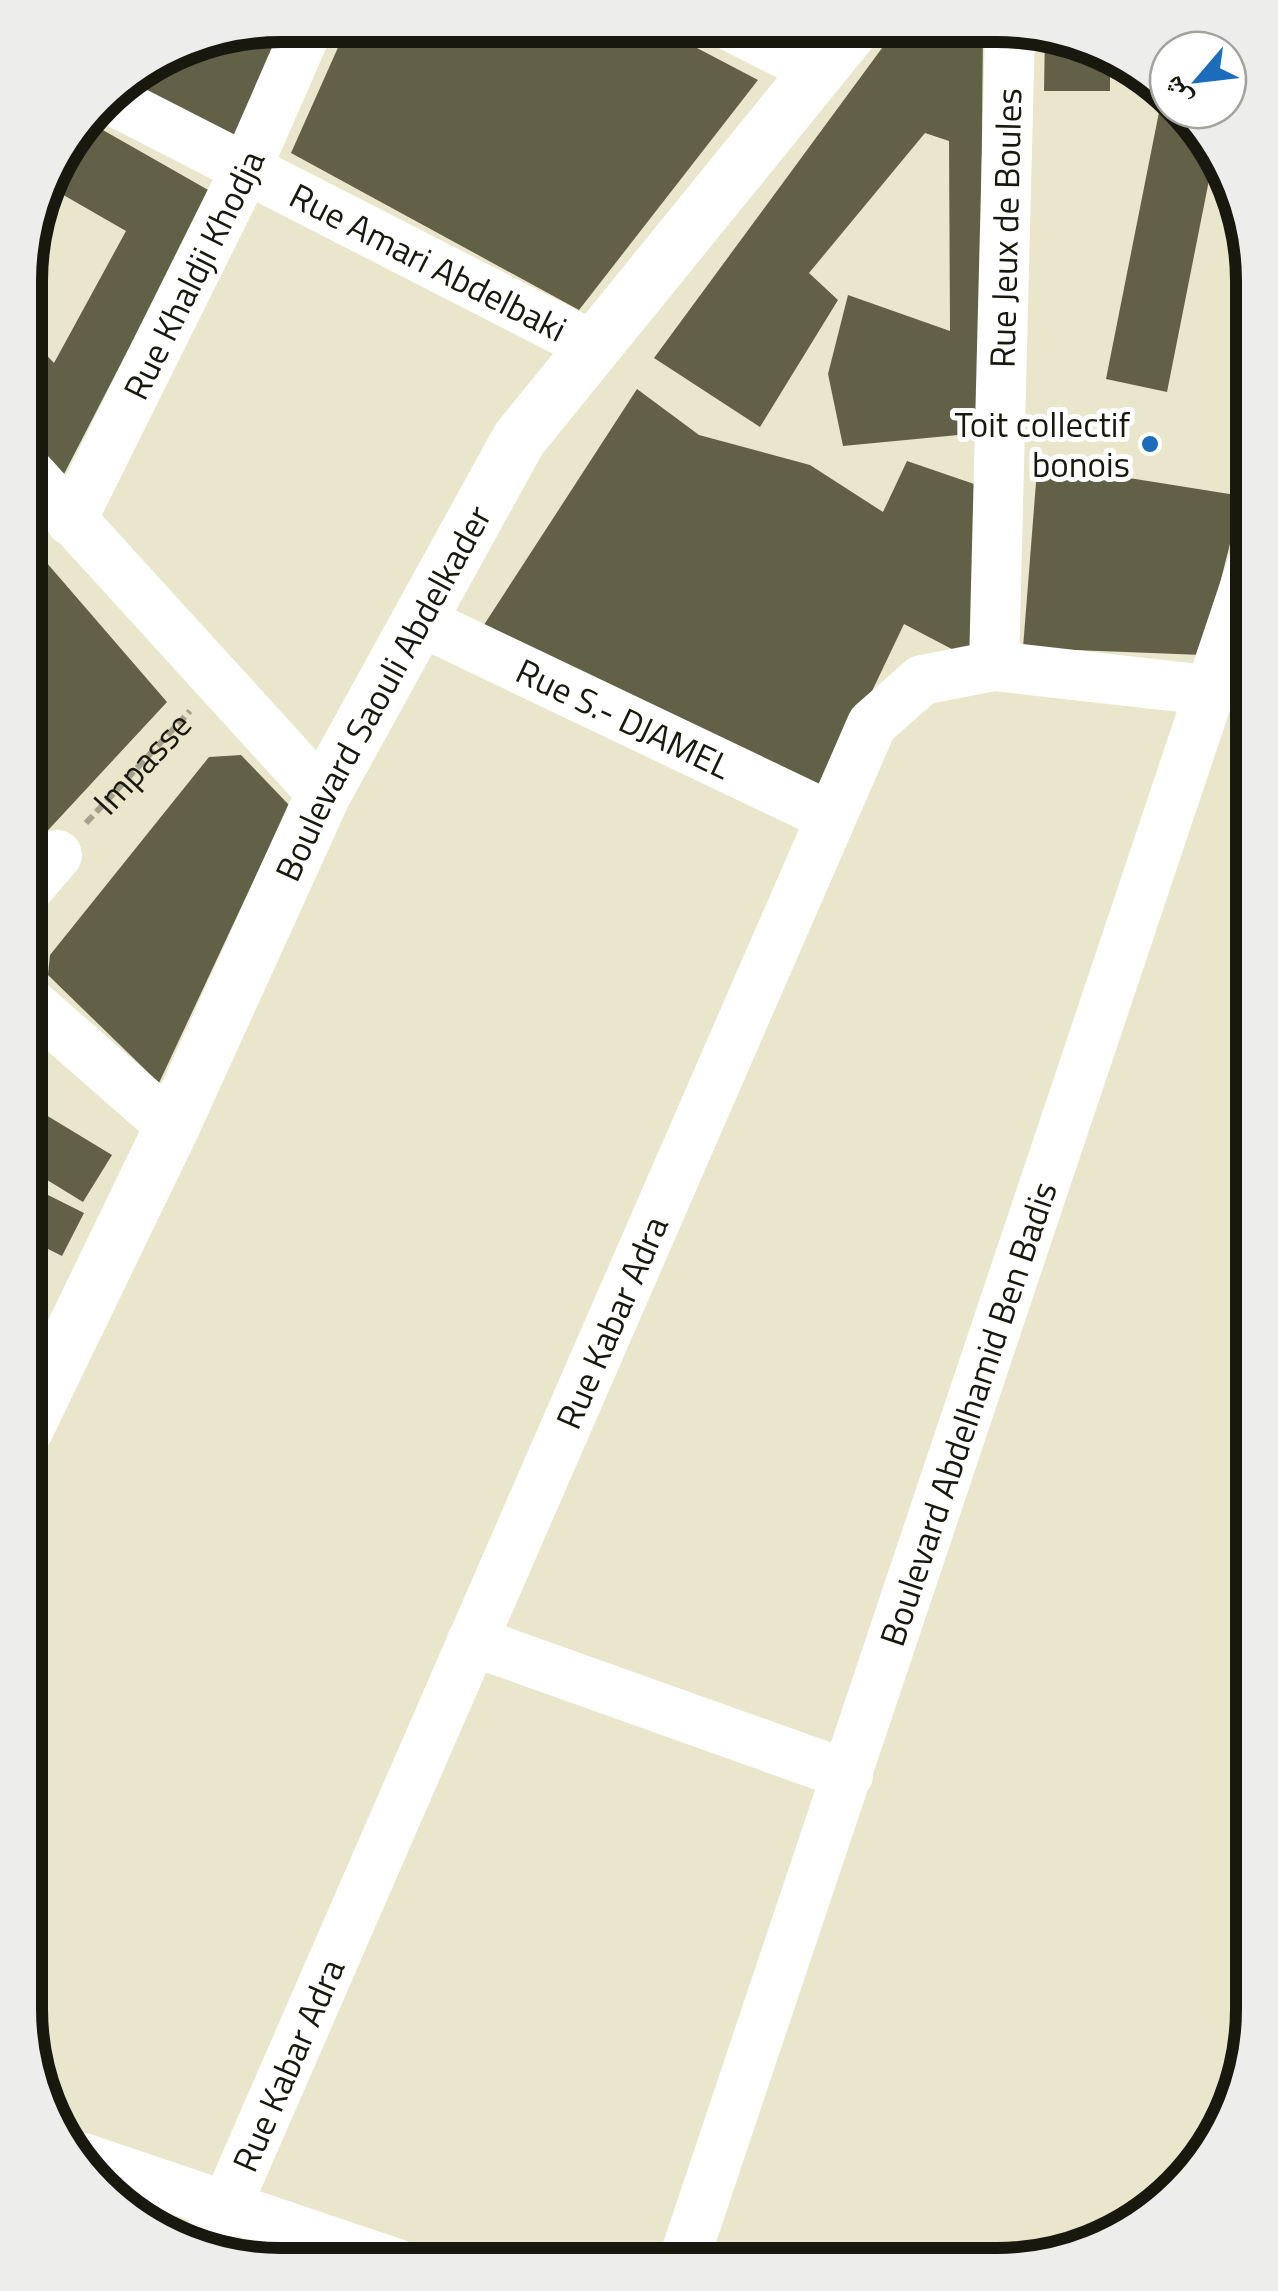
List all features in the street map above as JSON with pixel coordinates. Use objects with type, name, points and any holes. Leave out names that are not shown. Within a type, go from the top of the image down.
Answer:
[{"type":"main road","name":"Boulevard Saouli Abdelkader","points":[[42,1396],[172,1127],[323,795],[519,439],[591,345],[841,42]]},
{"type":"street","name":"Rue Khaldji Khodja","points":[[71,521],[247,167],[302,42]]},
{"type":"street","points":[[762,42],[818,70]]},
{"type":"street","name":"Rue Jeux de Boules","points":[[994,666],[1010,43]]},
{"type":"street","name":"Rue Amari Abdelbaki","points":[[121,104],[591,345]]},
{"type":"street","points":[[42,487],[323,795]]},
{"type":"street","name":"Boulevard Abdelhamid Ben Badis","points":[[688,2248],[1236,610]]},
{"type":"street","name":"Rue S.- DJAMEL","points":[[418,620],[830,817]]},
{"type":"street","name":"Rue Kabar Adra","points":[[215,2226],[872,724],[922,680],[994,666],[1207,690]]},
{"type":"street","points":[[42,1012],[172,1127]]},
{"type":"street","points":[[472,1641],[848,1775]]},
{"type":"street","points":[[104,2169],[215,2226],[320,2248]]},
{"type":"path","name":"Impasse","points":[[42,873],[218,681]]},
{"type":"building","points":[[277,42],[233,137],[136,92],[162,74],[204,55]]},
{"type":"building","points":[[340,42],[686,42],[758,80],[579,310],[291,153]]},
{"type":"building","points":[[886,42],[983,42],[979,433],[843,446],[828,374],[848,295],[950,331],[949,141],[925,133],[809,273],[838,300],[760,427],[654,358]]},
{"type":"building","points":[[1045,47],[1074,55],[1110,72],[1110,91],[1044,91]]},
{"type":"building","points":[[99,128],[210,191],[63,476],[42,452],[42,351],[54,363],[126,231],[60,193],[74,162]]},
{"type":"building","points":[[1155,130],[1181,130],[1210,175],[1167,392],[1106,379]]},
{"type":"building","points":[[637,389],[699,435],[810,465],[883,512],[907,461],[977,485],[980,635],[967,657],[904,624],[823,794],[480,631]]},
{"type":"building","points":[[1037,470],[1104,474],[1236,495],[1236,520],[1202,655],[1023,648]]},
{"type":"building","points":[[42,557],[167,702],[42,837]]},
{"type":"building","points":[[241,755],[289,805],[159,1083],[48,975],[50,955],[209,757]]},
{"type":"building","points":[[42,1113],[112,1155],[83,1202],[42,1177]]},
{"type":"building","points":[[42,1192],[84,1213],[62,1256],[42,1246]]},
{"type":"building","points":[[263,2242],[278,2248],[250,2246]]},
{"type":"place","name":"Toit collectif bonois","points":[[1150,444]]}]
